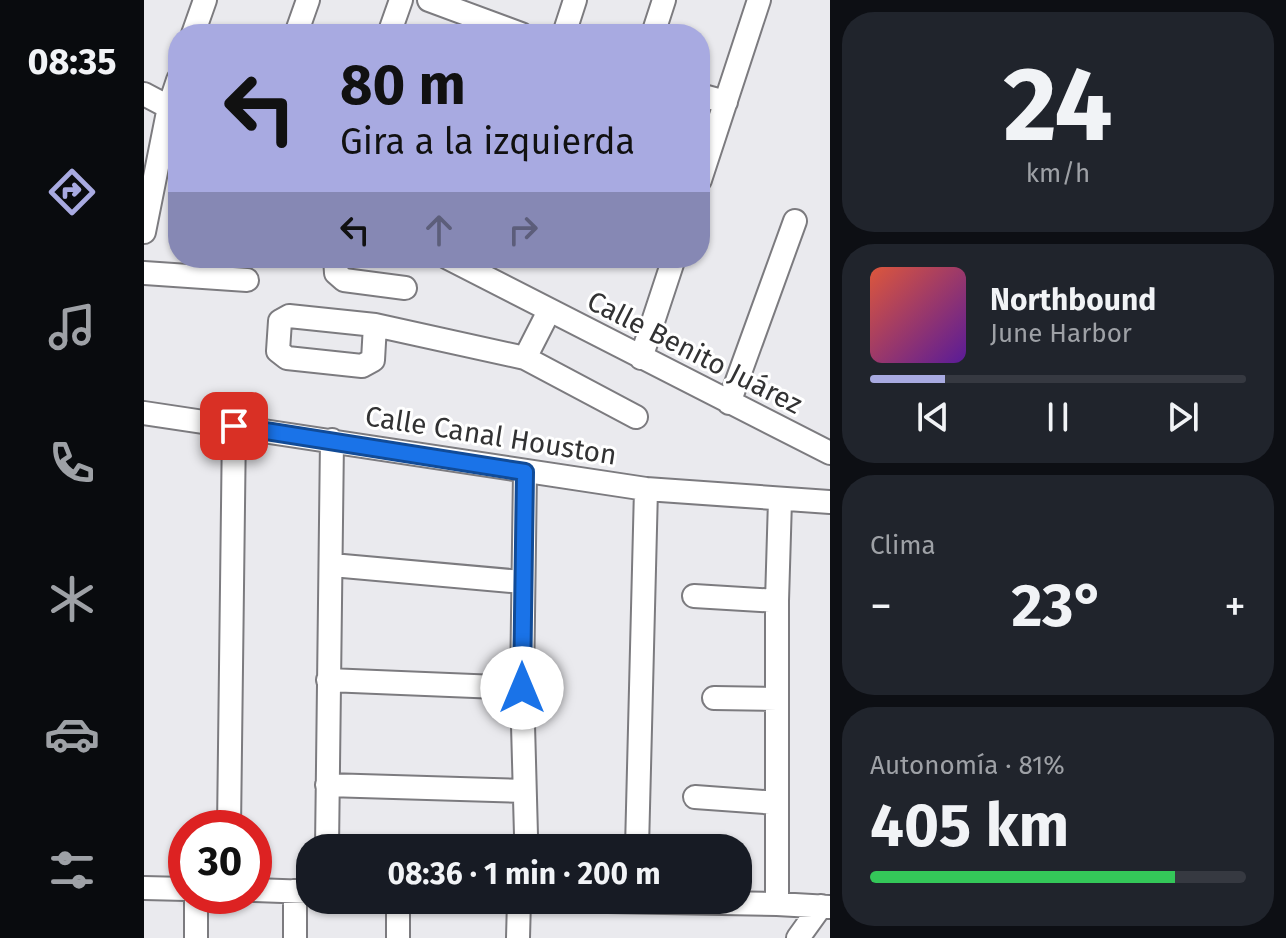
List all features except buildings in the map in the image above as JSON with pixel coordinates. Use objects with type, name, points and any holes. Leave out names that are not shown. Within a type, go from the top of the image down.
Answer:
[{"type":"street","points":[[197,24],[205,0]]},
{"type":"street","points":[[300,24],[308,0]]},
{"type":"street","points":[[393,24],[401,0]]},
{"type":"street","points":[[429,0],[460,5],[478,24]]},
{"type":"street","points":[[567,24],[575,0]]},
{"type":"street","points":[[656,24],[664,0]]},
{"type":"street","points":[[710,150],[759,0]]},
{"type":"street","points":[[144,94],[168,106]]},
{"type":"street","points":[[710,98],[726,102]]},
{"type":"street","points":[[144,232],[168,134]]},
{"type":"street","points":[[729,403],[795,221]]},
{"type":"street","points":[[336,268],[336,273],[344,280],[405,288]]},
{"type":"street","name":"Calle Benito Juárez","points":[[467,268],[729,403],[828,447]]},
{"type":"street","points":[[641,358],[671,268]]},
{"type":"street","points":[[144,273],[247,280]]},
{"type":"street","points":[[525,358],[549,311]]},
{"type":"street","points":[[375,325],[525,358],[636,417]]},
{"type":"street","name":"Calle Canal Houston","points":[[144,413],[646,489],[830,502]]},
{"type":"street","points":[[229,810],[234,426]]},
{"type":"street","points":[[327,834],[332,440]]},
{"type":"street","points":[[525,472],[522,688],[526,834]]},
{"type":"street","points":[[637,834],[646,489]]},
{"type":"street","points":[[777,904],[780,500]]},
{"type":"street","points":[[332,565],[522,582]]},
{"type":"street","points":[[694,596],[777,601]]},
{"type":"street","points":[[328,680],[522,688]]},
{"type":"street","points":[[714,698],[777,699]]},
{"type":"street","points":[[327,785],[524,791]]},
{"type":"street","points":[[695,797],[777,803]]},
{"type":"street","points":[[144,888],[168,889]]},
{"type":"street","points":[[272,890],[296,891]]},
{"type":"street","points":[[752,903],[826,907]]},
{"type":"street","points":[[798,938],[826,907]]},
{"type":"street","points":[[196,914],[196,938]]},
{"type":"street","points":[[295,938],[299,914]]},
{"type":"street","points":[[398,914],[398,938]]},
{"type":"street","points":[[518,938],[519,914]]},
{"type":"route","points":[[234,426],[525,472],[522,688]]}]
